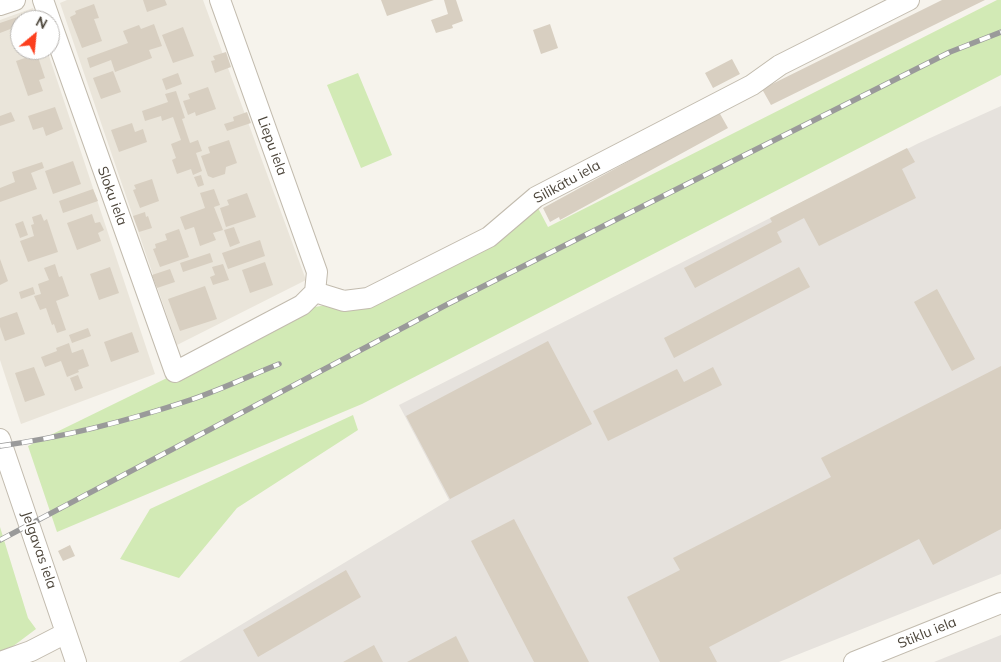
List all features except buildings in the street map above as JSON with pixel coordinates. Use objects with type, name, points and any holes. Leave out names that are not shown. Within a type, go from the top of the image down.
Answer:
[{"type":"street","points":[[0,5],[15,0]]},
{"type":"street","name":"Liepu iela","points":[[220,0],[317,272],[315,292]]},
{"type":"street","name":"Silikātu iela","points":[[315,292],[344,301],[368,298],[489,236],[536,197],[752,84],[780,65],[909,0]]},
{"type":"street","name":"Sloku iela","points":[[60,48],[175,372],[302,304],[315,292]]},
{"type":"street","name":"Jelgavas iela","points":[[0,439],[4,463],[76,662]]},
{"type":"street","name":"Stiklu iela","points":[[854,662],[1001,603]]},
{"type":"street","points":[[0,662],[32,651],[66,632]]},
{"type":"shaded area","points":[[67,0],[203,0],[306,280],[177,345],[60,3]]},
{"type":"shaded area","points":[[10,16],[10,60],[50,60],[155,374],[21,424],[0,360],[0,20]]},
{"type":"shaded area","points":[[1001,106],[1001,574],[779,662],[179,662],[449,500],[399,405],[919,143]]},
{"type":"shaded area","points":[[1001,635],[1001,662],[934,662]]},
{"type":"green space","points":[[997,0],[1001,0],[1001,75],[362,404],[57,532],[28,446],[310,308],[331,304],[367,304],[538,208],[548,227]]},
{"type":"green space","points":[[358,73],[392,155],[361,168],[327,85]]},
{"type":"green space","points":[[353,415],[358,430],[237,508],[179,578],[120,559],[150,509]]},
{"type":"green space","points":[[0,527],[28,618],[36,629],[0,656]]},
{"type":"railway","points":[[0,540],[448,304],[950,52],[1001,32]]},
{"type":"railway","points":[[0,446],[96,428],[167,408],[279,364]]}]
